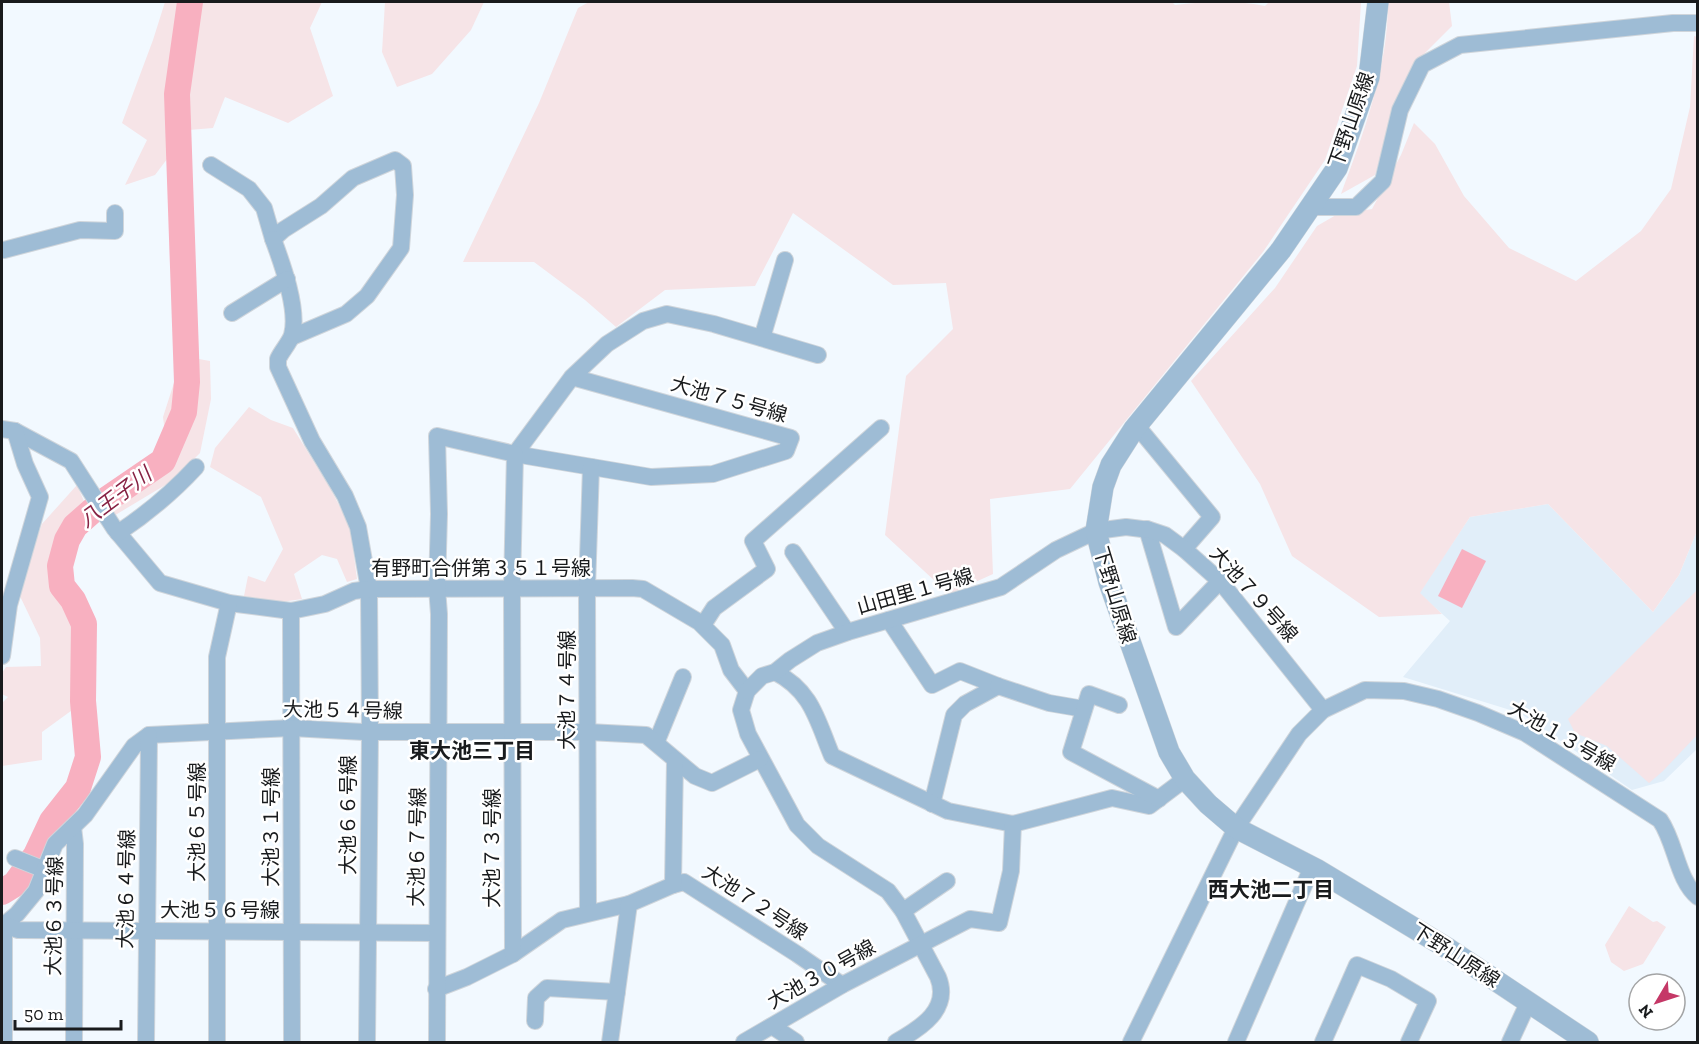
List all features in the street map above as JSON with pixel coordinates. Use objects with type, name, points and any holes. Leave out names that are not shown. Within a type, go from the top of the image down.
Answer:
[{"type":"street","name":"下野山原線","points":[[1378,2],[1368,77],[1337,168],[1281,250],[1137,426],[1111,465],[1103,487],[1096,531],[1109,582],[1169,752],[1185,778],[1208,804],[1236,828],[1312,867],[1447,948],[1588,1042]]},
{"type":"street","points":[[1310,207],[1356,207],[1383,181],[1400,110],[1422,65],[1460,45],[1673,23],[1698,23]]},
{"type":"street","points":[[211,165],[249,189],[264,208],[273,239],[287,279],[293,315],[292,337],[346,314],[367,296],[401,248],[405,195],[404,166],[395,160],[353,178],[321,206],[273,239]]},
{"type":"street","points":[[3,252],[80,230],[115,231],[115,213]]},
{"type":"street","points":[[762,338],[785,260]]},
{"type":"street","points":[[232,313],[287,279]]},
{"type":"street","points":[[515,454],[572,377],[607,344],[643,321],[667,314],[714,324],[818,355]]},
{"type":"street","name":"大池６６号線","points":[[292,337],[278,359],[279,367],[312,441],[345,496],[358,527],[369,589],[367,1042]]},
{"type":"street","name":"大池７５号線","points":[[437,436],[515,454],[651,477],[713,474],[786,451],[791,438],[572,377]]},
{"type":"street","name":"大池７９号線","points":[[1137,426],[1212,517],[1184,549],[1220,581],[1323,710]]},
{"type":"street","points":[[703,625],[714,608],[767,569],[753,541],[881,428]]},
{"type":"street","points":[[2,656],[9,605],[40,497],[8,430]]},
{"type":"street","name":"有野町合併第３５１号線","points":[[8,430],[71,461],[106,516],[160,583],[229,603],[291,611],[324,604],[354,591],[369,589],[512,587],[643,589],[703,625],[722,645],[731,670],[747,690]]},
{"type":"street","name":"大池６７号線","points":[[436,1042],[439,732],[437,436]]},
{"type":"street","name":"大池７３号線","points":[[513,954],[512,587],[515,454]]},
{"type":"street","points":[[118,532],[156,506],[175,490],[196,467]]},
{"type":"street","name":"大池７４号線","points":[[588,913],[587,588],[591,467]]},
{"type":"street","name":"山田里１号線","points":[[747,690],[762,676],[775,672],[816,643],[1001,588],[1056,550],[1096,531],[1126,527],[1147,530],[1165,535],[1184,549]]},
{"type":"street","points":[[1147,530],[1176,627],[1220,581]]},
{"type":"street","points":[[793,552],[847,632]]},
{"type":"street","name":"大池６５号線","points":[[217,1042],[217,657],[229,603]]},
{"type":"street","name":"大池３１号線","points":[[291,611],[292,1042]]},
{"type":"street","points":[[889,620],[932,685],[960,671],[1049,703],[1084,709]]},
{"type":"street","points":[[775,672],[788,679],[808,699],[832,756],[948,812],[1013,824],[1112,798],[1149,806],[1185,778]]},
{"type":"street","points":[[656,743],[683,677]]},
{"type":"street","points":[[932,804],[954,715],[965,704],[998,686]]},
{"type":"street","points":[[747,690],[741,710],[748,734],[797,825],[818,846],[888,891],[903,911],[942,988],[941,1001],[936,1011],[916,1030],[896,1042]]},
{"type":"street","name":"大池１３号線","points":[[1131,1042],[1236,828],[1299,734],[1323,710],[1365,690],[1404,691],[1448,702],[1525,734],[1660,820],[1667,830],[1688,888],[1698,897]]},
{"type":"street","points":[[1119,705],[1089,694],[1071,752],[1159,799]]},
{"type":"street","name":"大池５４号線","points":[[149,735],[292,729],[370,732],[588,732],[646,735],[695,776],[712,783],[760,759]]},
{"type":"street","points":[[4,1042],[3,925],[17,914],[36,891],[42,869],[55,844],[85,815],[134,746],[149,735]]},
{"type":"street","name":"大池６４号線","points":[[146,1042],[149,735]]},
{"type":"street","points":[[436,989],[467,977],[513,954],[562,920],[628,904],[672,885],[675,760]]},
{"type":"street","name":"大池３０号線","points":[[744,1042],[842,985],[970,919],[999,922],[1011,871],[1013,824]]},
{"type":"street","name":"大池６３号線","points":[[73,826],[75,844],[74,1042]]},
{"type":"street","points":[[15,858],[42,869]]},
{"type":"street","points":[[1236,1042],[1312,867]]},
{"type":"street","points":[[903,911],[947,881]]},
{"type":"street","name":"大池７２号線","points":[[672,885],[684,882],[842,985]]},
{"type":"street","points":[[610,1042],[628,904]]},
{"type":"street","name":"大池５６号線","points":[[3,925],[18,930],[437,933]]},
{"type":"street","points":[[1323,1042],[1357,964],[1391,979],[1428,1001],[1410,1042]]},
{"type":"street","points":[[535,1021],[536,998],[547,988],[617,992]]},
{"type":"street","points":[[1510,1042],[1528,1003]]},
{"type":"street","points":[[772,1026],[796,1042]]},
{"type":"shaded area","points":[[165,2],[322,2],[310,28],[333,96],[288,123],[225,97],[213,128],[189,130],[155,175],[125,185],[147,140],[122,123]]},
{"type":"shaded area","points":[[385,2],[484,2],[471,30],[432,74],[397,87],[382,52]]},
{"type":"shaded area","points":[[589,2],[1172,2],[1175,5],[1220,2],[1265,6],[1269,2],[1361,2],[1357,66],[1325,160],[1263,252],[1070,489],[990,499],[993,574],[949,594],[885,535],[906,376],[953,329],[946,283],[893,285],[793,213],[755,286],[665,290],[616,327],[585,300],[534,262],[463,262],[539,103],[578,8]]},
{"type":"shaded area","points":[[1388,2],[1449,2],[1452,26],[1417,61],[1389,126],[1375,175],[1341,194],[1373,100],[1384,51]]},
{"type":"shaded area","points":[[1694,36],[1697,37],[1697,531],[1679,575],[1653,612],[1548,504],[1470,517],[1420,593],[1442,614],[1379,617],[1292,556],[1260,484],[1191,381],[1275,288],[1317,226],[1336,215],[1372,209],[1401,155],[1414,123],[1435,144],[1464,196],[1509,248],[1576,281],[1641,231],[1671,189],[1690,107]]},
{"type":"shaded area","points":[[193,358],[210,361],[211,399],[200,453],[172,481],[112,517],[100,495],[158,460],[166,441],[163,417],[181,361]]},
{"type":"shaded area","points":[[249,407],[271,420],[293,428],[330,488],[350,526],[357,579],[347,582],[337,559],[322,555],[294,574],[302,599],[281,602],[244,596],[248,576],[265,582],[283,549],[261,497],[210,467],[215,448]]},
{"type":"shaded area","points":[[77,485],[87,508],[59,542],[73,574],[78,624],[75,708],[42,732],[42,760],[2,766],[2,703],[8,697],[2,694],[2,673],[6,667],[41,666],[40,638],[18,592],[42,524]]},
{"type":"shaded area","points":[[1548,504],[1653,612],[1679,575],[1697,531],[1697,749],[1664,781],[1632,790],[1520,713],[1403,677],[1450,621],[1419,593],[1470,517]]},
{"type":"shaded area","points":[[1462,549],[1486,561],[1462,608],[1438,596]]},
{"type":"shaded area","points":[[1697,590],[1697,735],[1649,783],[1607,746],[1575,733],[1568,719]]},
{"type":"shaded area","points":[[1629,906],[1653,922],[1657,921],[1666,927],[1643,964],[1624,971],[1611,962],[1605,945]]},
{"type":"waterway","name":"八王子川","points":[[2,892],[15,884],[36,855],[52,821],[78,788],[88,757],[83,701],[84,624],[73,600],[62,586],[60,566],[67,540],[75,526],[100,504],[163,461],[184,412],[187,382],[177,94],[190,2]]},
{"type":"district","name":"東大池三丁目","points":[[472,750]]},
{"type":"district","name":"西大池二丁目","points":[[1271,889]]}]
